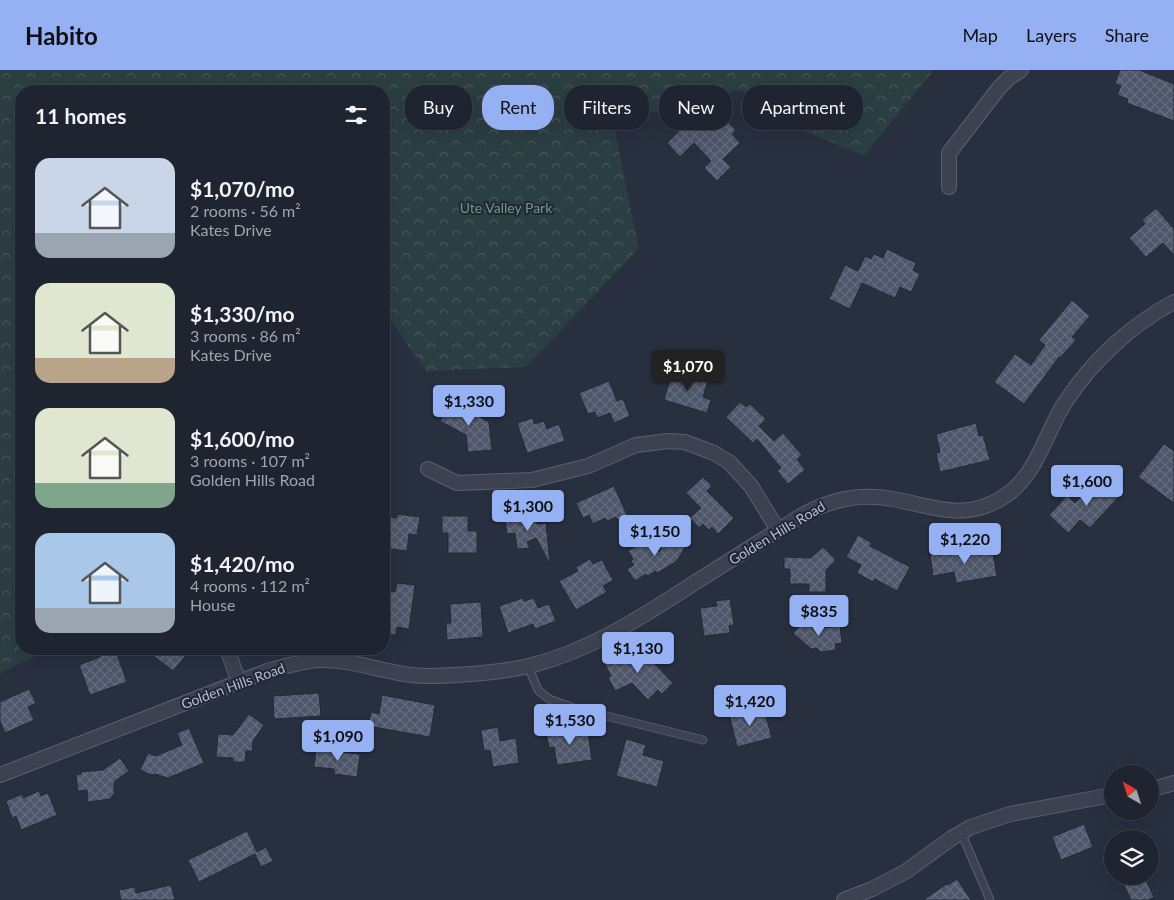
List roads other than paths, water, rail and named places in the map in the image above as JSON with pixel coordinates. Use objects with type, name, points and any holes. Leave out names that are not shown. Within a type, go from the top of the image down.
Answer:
[{"type":"street","points":[[949,187],[949,154],[999,88],[1009,78],[1022,70]]},
{"type":"street","name":"Golden Hills Road","points":[[0,775],[270,670],[319,660],[430,676],[504,670],[528,666],[560,656],[607,637],[630,624],[814,508],[830,502],[859,497],[891,499],[949,512],[976,509],[1003,498],[1033,468],[1066,401],[1089,370],[1142,321],[1174,302]]},
{"type":"street","points":[[428,469],[458,483],[532,480],[588,466],[636,445],[668,441],[685,442],[714,453],[729,462],[740,472],[751,486],[778,530]]},
{"type":"street","points":[[230,655],[239,682]]},
{"type":"street","points":[[1159,788],[1174,784]]},
{"type":"street","points":[[844,900],[872,889],[905,872],[961,832],[988,820],[1010,814],[1104,796]]},
{"type":"lane","points":[[528,666],[538,690],[549,699],[574,708],[703,740]]},
{"type":"lane","points":[[961,832],[990,900]]},
{"type":"park label","name":"Ute Valley Park","points":[[506,208]]}]
